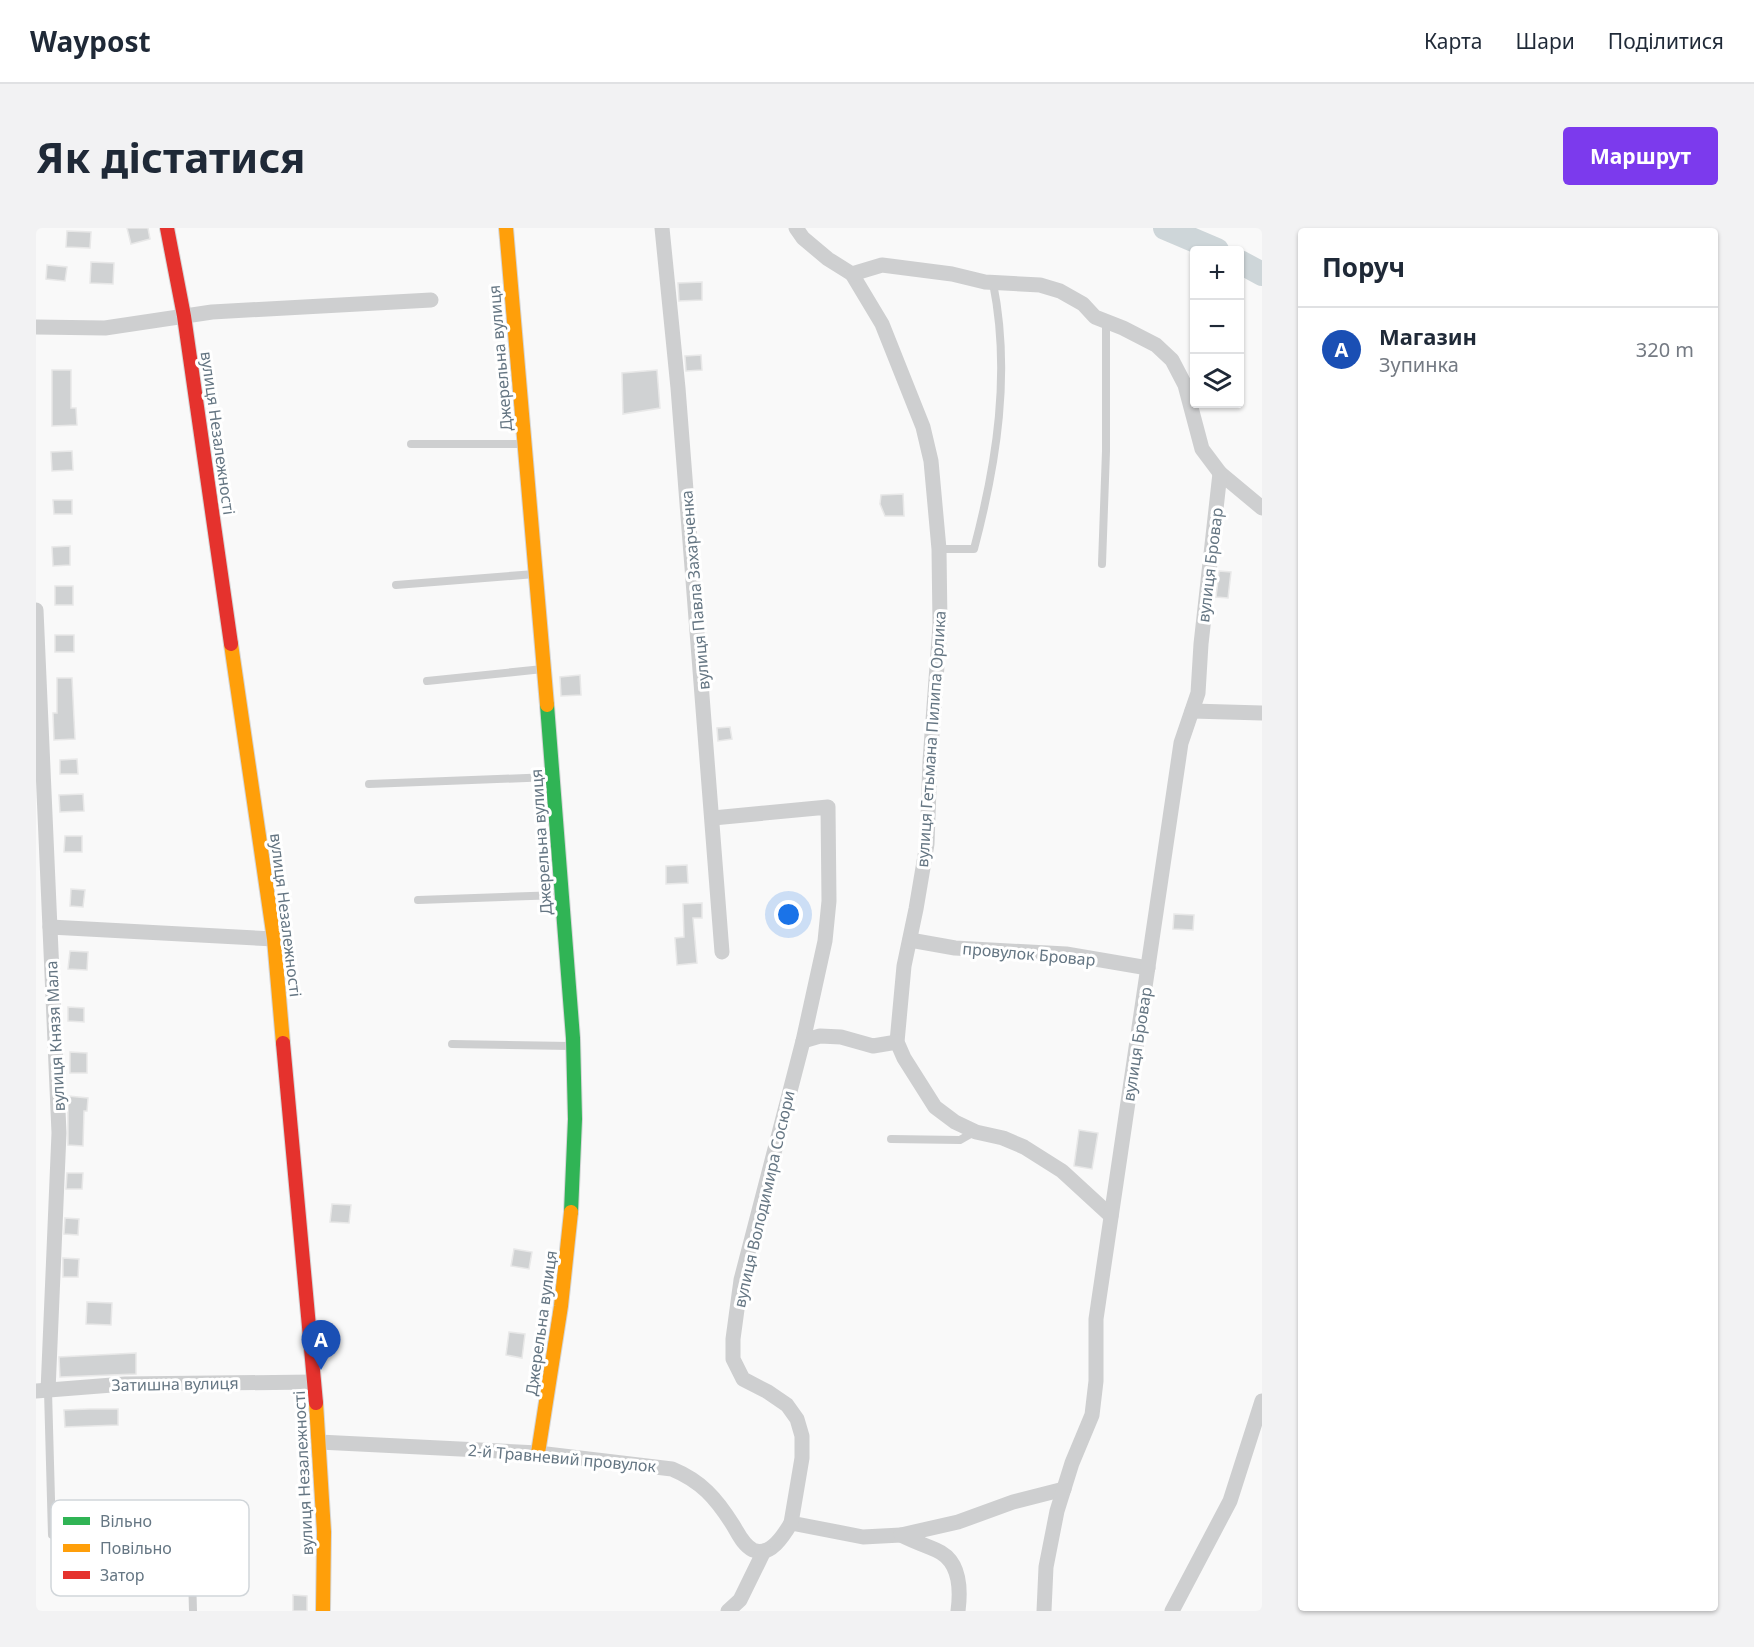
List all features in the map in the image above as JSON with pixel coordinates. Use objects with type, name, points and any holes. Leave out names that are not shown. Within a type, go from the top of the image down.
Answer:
[{"type":"street","name":"вулиця Незалежності","points":[[167,228],[184,316],[274,939],[319,1442],[324,1532],[323,1611]]},
{"type":"street","name":"Джерельна вулиця","points":[[506,228],[553,777],[576,1086],[569,1252],[555,1358],[538,1453]]},
{"type":"street","name":"вулиця Павла Захарченка","points":[[662,228],[679,399],[722,952]]},
{"type":"street","name":"вулиця Гетьмана Пилипа Орлика","points":[[796,228],[803,238],[828,259],[852,274],[882,324],[923,427],[931,460],[939,549],[940,625],[930,761],[927,844],[904,966],[897,1042]]},
{"type":"street","points":[[852,274],[882,265],[952,274],[993,283],[1040,285],[1059,291],[1083,304],[1095,317],[1156,345],[1172,360],[1185,385],[1202,448],[1220,473],[1262,508]]},
{"type":"street","points":[[36,327],[105,328],[223,311],[431,300]]},
{"type":"street","name":"вулиця Бровар","points":[[1044,1611],[1046,1567],[1057,1511],[1072,1463],[1092,1415],[1096,1381],[1096,1319],[1180,742],[1198,693],[1201,644],[1220,473]]},
{"type":"street","name":"вулиця Князя Мала","points":[[36,610],[42,902],[50,927],[59,1133],[42,1391]]},
{"type":"street","points":[[1192,711],[1262,713]]},
{"type":"street","name":"вулиця Володимира Сосюри","points":[[713,818],[828,807],[829,901],[825,941],[803,1041],[741,1280],[733,1339],[733,1359],[743,1379],[787,1405],[797,1419],[801,1436],[802,1458],[791,1523]]},
{"type":"street","points":[[50,927],[274,939]]},
{"type":"street","name":"провулок Бровар","points":[[910,940],[955,948],[1066,954],[1148,968]]},
{"type":"street","points":[[803,1041],[820,1036],[841,1037],[873,1046],[897,1042],[904,1058],[935,1107],[955,1122],[975,1132],[1003,1138],[1024,1147],[1062,1171],[1111,1216]]},
{"type":"street","name":"Затишна вулиця","points":[[42,1391],[125,1383],[314,1382]]},
{"type":"street","points":[[1172,1611],[1230,1501],[1262,1401]]},
{"type":"street","name":"2-й Травневий провулок","points":[[319,1442],[538,1453],[672,1469],[691,1477],[717,1502],[743,1542],[754,1551],[764,1551]]},
{"type":"street","points":[[729,1611],[740,1600],[764,1551],[778,1543],[791,1523],[863,1537],[901,1535],[958,1522],[1013,1502],[1064,1489]]},
{"type":"street","points":[[901,1535],[948,1557],[958,1576],[960,1595],[958,1611]]},
{"type":"lane","points":[[939,549],[974,549],[988,495],[1000,412],[1002,369],[993,283]]},
{"type":"lane","points":[[1102,564],[1106,451],[1106,321]]},
{"type":"lane","points":[[411,444],[524,444]]},
{"type":"lane","points":[[396,585],[536,574]]},
{"type":"lane","points":[[427,681],[544,668]]},
{"type":"lane","points":[[369,784],[553,777]]},
{"type":"lane","points":[[418,900],[562,895]]},
{"type":"lane","points":[[452,1044],[573,1046]]},
{"type":"lane","points":[[891,1139],[960,1140],[975,1132]]},
{"type":"lane","points":[[42,1391],[51,1521]]},
{"type":"lane","points":[[192,1596],[193,1611]]},
{"type":"building","points":[[127,228],[148,228],[150,239],[131,244]]},
{"type":"building","points":[[67,231],[91,232],[90,248],[66,247]]},
{"type":"building","points":[[91,262],[114,263],[113,284],[90,283]]},
{"type":"building","points":[[47,265],[67,267],[65,281],[46,279]]},
{"type":"building","points":[[702,282],[702,300],[679,301],[678,283]]},
{"type":"building","points":[[701,355],[702,370],[686,371],[685,356]]},
{"type":"building","points":[[52,370],[71,370],[71,408],[76,408],[77,425],[52,426]]},
{"type":"building","points":[[657,370],[660,408],[623,414],[622,373]]},
{"type":"building","points":[[72,451],[73,470],[52,471],[51,452]]},
{"type":"building","points":[[903,494],[904,516],[885,516],[880,504],[881,495]]},
{"type":"building","points":[[53,500],[72,500],[72,514],[54,514]]},
{"type":"building","points":[[70,546],[70,565],[53,566],[52,547]]},
{"type":"building","points":[[1219,571],[1231,572],[1228,598],[1216,597]]},
{"type":"building","points":[[55,586],[73,586],[73,605],[55,605]]},
{"type":"building","points":[[55,635],[74,635],[74,652],[55,652]]},
{"type":"building","points":[[580,675],[581,695],[561,696],[560,677]]},
{"type":"building","points":[[57,678],[72,678],[75,739],[54,740],[53,713],[57,713]]},
{"type":"building","points":[[730,727],[732,739],[718,741],[717,728]]},
{"type":"building","points":[[77,759],[78,774],[60,774],[60,760]]},
{"type":"building","points":[[83,794],[84,811],[60,812],[59,795]]},
{"type":"building","points":[[65,836],[82,836],[82,852],[64,852]]},
{"type":"building","points":[[687,865],[688,883],[666,884],[666,866]]},
{"type":"building","points":[[71,889],[85,890],[83,907],[70,906]]},
{"type":"building","points":[[702,903],[702,918],[693,918],[697,963],[677,965],[675,938],[684,937],[683,904]]},
{"type":"building","points":[[1174,914],[1194,915],[1193,930],[1173,929]]},
{"type":"building","points":[[70,951],[88,952],[87,970],[68,969]]},
{"type":"building","points":[[68,1007],[84,1008],[84,1022],[68,1021]]},
{"type":"building","points":[[70,1052],[87,1053],[87,1073],[70,1073]]},
{"type":"building","points":[[68,1096],[88,1098],[87,1111],[84,1111],[83,1146],[68,1145]]},
{"type":"building","points":[[1079,1130],[1098,1133],[1092,1169],[1074,1166]]},
{"type":"building","points":[[67,1173],[83,1173],[82,1189],[66,1189]]},
{"type":"building","points":[[332,1204],[351,1205],[349,1223],[330,1222]]},
{"type":"building","points":[[65,1218],[79,1219],[78,1235],[64,1234]]},
{"type":"building","points":[[514,1249],[532,1252],[529,1269],[511,1266]]},
{"type":"building","points":[[63,1258],[79,1259],[78,1277],[63,1277]]},
{"type":"building","points":[[87,1302],[112,1303],[111,1325],[86,1324]]},
{"type":"building","points":[[509,1332],[525,1334],[522,1358],[506,1355]]},
{"type":"building","points":[[136,1353],[136,1374],[60,1377],[59,1357]]},
{"type":"building","points":[[118,1409],[118,1425],[65,1427],[64,1410]]},
{"type":"building","points":[[293,1595],[307,1596],[307,1611],[293,1611]]},
{"type":"waterway","points":[[1165,228],[1208,246]]},
{"type":"waterway","points":[[1244,264],[1262,274]]},
{"type":"traffic: fast","points":[[547,705],[573,1038],[575,1119],[571,1212]]},
{"type":"traffic: slow","points":[[506,228],[547,705]]},
{"type":"traffic: slow","points":[[231,644],[274,939],[283,1043]]},
{"type":"traffic: slow","points":[[538,1453],[561,1306],[571,1212]]},
{"type":"traffic: slow","points":[[316,1403],[324,1532],[323,1611]]},
{"type":"traffic: jam","points":[[167,228],[184,316],[231,644]]},
{"type":"traffic: jam","points":[[283,1043],[316,1403]]},
{"type":"place","name":"Магазин","points":[[321,1370]]}]
